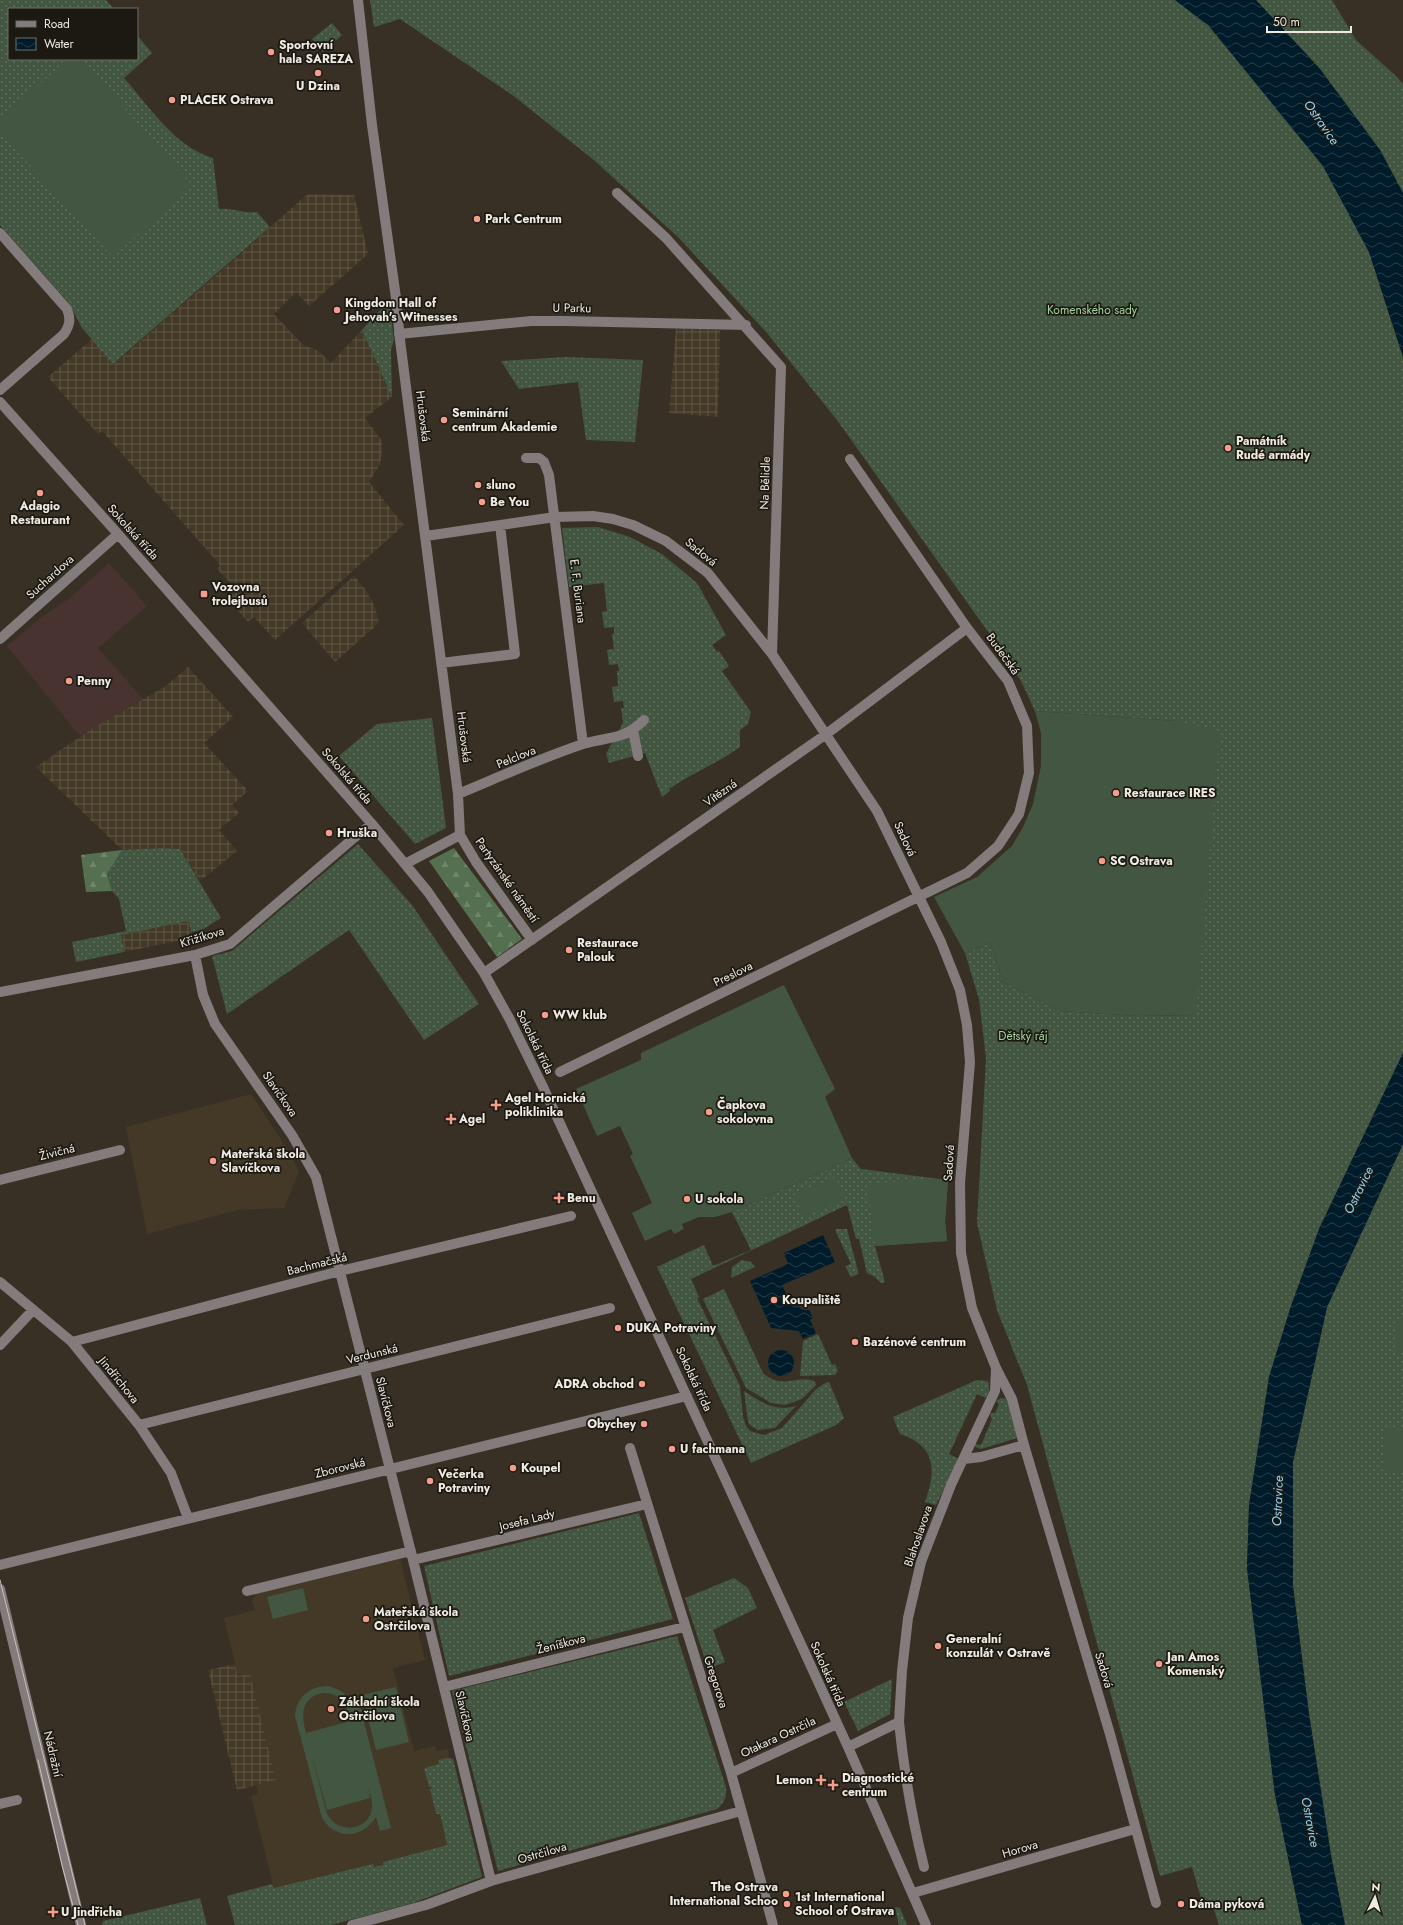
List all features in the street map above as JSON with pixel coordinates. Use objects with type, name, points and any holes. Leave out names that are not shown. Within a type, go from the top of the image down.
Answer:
[{"type":"street","name":"Hrušovská","points":[[358,0],[372,125],[396,298],[399,334],[442,663],[458,794],[460,835]]},
{"type":"street","name":"Na Bělidle","points":[[617,193],[666,238],[746,325],[782,367],[772,654]]},
{"type":"street","points":[[0,233],[67,309],[70,316],[69,326],[64,334],[0,390]]},
{"type":"street","name":"U Parku","points":[[399,334],[551,321],[746,325]]},
{"type":"street","name":"Sokolská třída","points":[[0,402],[118,534],[372,824],[444,914],[484,973],[509,1018],[544,1090],[687,1396],[848,1747],[926,1925]]},
{"type":"street","name":"E. F. Buriana","points":[[526,458],[539,458],[544,462],[549,475],[584,744]]},
{"type":"street","name":"Budečská","points":[[850,458],[967,628],[1008,682],[1027,726],[1029,774],[1019,814],[998,846],[967,873],[918,897]]},
{"type":"street","name":"Sadová","points":[[426,536],[555,517],[593,516],[613,519],[633,525],[666,541],[708,573],[772,654],[825,736],[878,811],[940,942],[957,983],[967,1025],[970,1062],[960,1183],[961,1253],[972,1308],[996,1368],[1012,1399],[1024,1445],[1110,1734],[1156,1903]]},
{"type":"street","points":[[442,663],[515,654],[500,525]]},
{"type":"street","name":"Suchardova","points":[[0,639],[118,534]]},
{"type":"street","name":"Vítězná","points":[[484,973],[825,736],[967,628]]},
{"type":"street","points":[[584,744],[624,734],[633,730],[644,720]]},
{"type":"street","points":[[633,730],[638,756]]},
{"type":"street","name":"Pelclova","points":[[458,794],[584,744]]},
{"type":"street","name":"Křižíkova","points":[[0,992],[195,955],[230,944],[372,824]]},
{"type":"street","points":[[405,864],[460,835]]},
{"type":"street","name":"Partyzánské náměstí","points":[[460,835],[476,862],[532,940]]},
{"type":"street","name":"Preslova","points":[[560,1072],[918,897]]},
{"type":"street","name":"Slavíčkova","points":[[195,955],[203,995],[215,1024],[292,1135],[316,1177],[412,1556],[491,1881]]},
{"type":"street","name":"Živičná","points":[[0,1180],[120,1150]]},
{"type":"street","name":"Bachmačská","points":[[72,1342],[340,1271],[571,1216]]},
{"type":"street","name":"Jindřichova","points":[[0,1282],[72,1342],[140,1425],[171,1473],[188,1518]]},
{"type":"street","name":"Verdunská","points":[[140,1425],[610,1308]]},
{"type":"street","points":[[0,1345],[33,1310]]},
{"type":"street","name":"Blahoslavova","points":[[924,1867],[913,1822],[905,1777],[900,1722],[902,1671],[909,1611],[922,1562],[946,1499],[995,1391],[996,1368]]},
{"type":"street","name":"Zborovská","points":[[0,1565],[687,1396]]},
{"type":"street","points":[[964,1459],[981,1457],[1024,1445]]},
{"type":"street","name":"Gregorova","points":[[630,1448],[684,1626],[731,1773],[773,1925]]},
{"type":"street","name":"Josefa Lady","points":[[247,1591],[647,1504]]},
{"type":"street","name":"Nádražní","points":[[0,1589],[82,1925]]},
{"type":"street","name":"Ženíškova","points":[[444,1687],[684,1626]]},
{"type":"street","points":[[848,1747],[900,1722]]},
{"type":"street","name":"Otakara Ostrčila","points":[[731,1773],[837,1724]]},
{"type":"street","points":[[0,1804],[18,1800]]},
{"type":"street","name":"Ostrčilova","points":[[352,1925],[426,1905],[491,1881],[741,1811]]},
{"type":"street","name":"Horova","points":[[913,1893],[1135,1829]]},
{"type":"shaded area","points":[[309,194],[354,195],[368,254],[309,306],[296,292],[274,314],[303,345],[319,351],[331,363],[362,330],[392,397],[365,418],[382,441],[382,455],[379,466],[369,482],[404,525],[275,640],[254,617],[248,622],[226,597],[235,588],[217,569],[220,565],[102,431],[98,434],[48,377],[92,339],[114,364]]},
{"type":"shaded area","points":[[676,328],[720,330],[718,417],[669,413]]},
{"type":"shaded area","points":[[109,563],[147,606],[98,648],[143,699],[80,736],[7,646],[42,617],[71,597]]},
{"type":"shaded area","points":[[354,576],[365,589],[375,607],[379,623],[335,662],[302,623]]},
{"type":"shaded area","points":[[188,667],[233,717],[204,743],[248,791],[232,805],[239,813],[219,830],[237,851],[200,881],[180,849],[162,848],[122,850],[36,767],[90,730],[166,686]]},
{"type":"shaded area","points":[[189,921],[192,938],[124,952],[121,935]]},
{"type":"shaded area","name":"Mateřská škola Slavíčkova","points":[[251,1094],[288,1150],[299,1172],[284,1208],[238,1210],[147,1234],[126,1127]]},
{"type":"shaded area","name":"Základní škola Ostrčilova","points":[[400,1558],[425,1660],[393,1668],[414,1751],[435,1746],[436,1751],[448,1749],[449,1758],[439,1760],[439,1764],[424,1768],[430,1787],[432,1786],[432,1789],[430,1790],[436,1814],[440,1814],[447,1845],[383,1862],[384,1865],[373,1867],[373,1865],[274,1888],[251,1796],[258,1794],[256,1785],[276,1780],[250,1674],[238,1676],[224,1618],[255,1610],[252,1600],[257,1593]]},
{"type":"shaded area","points":[[235,1664],[238,1676],[250,1673],[276,1780],[237,1790],[208,1670]]},
{"type":"green space","points":[[0,0],[106,0],[113,8],[8,8],[8,60],[138,60],[138,36],[152,53],[124,78],[153,113],[175,136],[200,153],[213,158],[219,209],[257,212],[270,227],[113,364],[82,328],[69,303],[0,225]]},
{"type":"green space","name":"Komenského sady","points":[[370,0],[1175,0],[1209,26],[1323,166],[1369,252],[1403,357],[1403,1053],[1319,1229],[1291,1306],[1269,1377],[1249,1505],[1247,1568],[1275,1795],[1302,1925],[1219,1925],[1213,1906],[1203,1905],[1192,1867],[1160,1876],[1027,1385],[997,1310],[977,1223],[986,1058],[979,999],[965,953],[990,943],[1003,982],[1060,1011],[1137,1016],[1196,1015],[1176,721],[1035,711],[1021,681],[1001,650],[837,420],[767,333],[679,238],[595,161],[515,97],[400,19],[374,27]]},
{"type":"green space","points":[[1256,0],[1332,0],[1356,40],[1403,84],[1403,193],[1380,150],[1320,69]]},
{"type":"green space","points":[[332,23],[342,35],[323,52],[312,39]]},
{"type":"green space","points":[[68,60],[82,60],[192,185],[113,257],[0,133],[0,118]]},
{"type":"green space","points":[[384,306],[390,309],[394,340],[391,350],[392,397],[362,330]]},
{"type":"green space","points":[[566,357],[643,360],[635,442],[586,440],[578,382],[519,389],[501,361]]},
{"type":"green space","points":[[598,527],[630,537],[662,554],[697,583],[726,635],[712,645],[717,652],[719,651],[729,666],[722,671],[751,712],[748,724],[740,730],[740,747],[678,783],[669,789],[670,791],[662,797],[645,753],[609,763],[606,754],[623,723],[621,708],[624,708],[623,701],[614,702],[612,687],[618,686],[617,671],[619,671],[618,664],[609,665],[607,650],[614,649],[612,634],[614,633],[614,627],[604,628],[602,612],[607,611],[604,583],[569,587],[562,528]]},
{"type":"green space","name":"SC Ostrava","points":[[1035,711],[1176,721],[1220,731],[1196,1015],[1137,1016],[1060,1011],[1003,982],[990,943],[965,953],[934,897],[977,877],[1012,846],[1023,827],[1033,804],[1041,766],[1041,733]]},
{"type":"green space","points":[[432,718],[446,828],[415,844],[339,756],[377,724]]},
{"type":"green space","points":[[358,844],[412,905],[479,1004],[424,1040],[349,930],[227,1014],[212,956],[232,951]]},
{"type":"green space","points":[[162,848],[180,849],[221,918],[202,930],[191,932],[189,921],[121,935],[124,952],[76,962],[72,942],[126,931],[119,899],[112,891],[107,874],[122,850]]},
{"type":"green space","points":[[454,848],[522,939],[497,957],[429,861]]},
{"type":"green space","points":[[122,850],[107,874],[112,891],[86,892],[81,855]]},
{"type":"green space","name":"Čapkova sokolovna","points":[[784,985],[835,1089],[825,1097],[852,1158],[732,1212],[715,1217],[699,1217],[682,1224],[684,1229],[674,1234],[671,1229],[645,1241],[632,1213],[652,1203],[630,1156],[633,1154],[620,1126],[597,1136],[576,1089],[641,1060],[641,1053]]},
{"type":"green space","points":[[1403,1144],[1403,1925],[1345,1925],[1331,1855],[1309,1714],[1293,1586],[1293,1462],[1327,1307]]},
{"type":"green space","points":[[852,1158],[861,1169],[948,1180],[945,1222],[947,1241],[875,1246],[885,1282],[881,1283],[875,1277],[867,1273],[859,1239],[856,1239],[847,1205],[691,1279],[699,1297],[697,1298],[740,1386],[743,1417],[746,1426],[750,1431],[764,1435],[782,1428],[816,1389],[827,1382],[829,1382],[844,1418],[836,1425],[751,1463],[657,1267],[704,1245],[713,1266],[751,1250],[732,1212]]},
{"type":"green space","points":[[836,1177],[845,1200],[803,1217],[794,1194]]},
{"type":"green space","points":[[948,1180],[945,1222],[947,1241],[875,1246],[867,1183]]},
{"type":"green space","points":[[847,1229],[858,1271],[858,1274],[851,1277],[845,1266],[851,1264],[835,1230]]},
{"type":"green space","points":[[742,1260],[751,1262],[755,1267],[731,1278],[732,1267]]},
{"type":"green space","points":[[724,1289],[763,1373],[777,1381],[804,1379],[815,1382],[816,1385],[802,1399],[785,1405],[771,1403],[746,1388],[703,1299]]},
{"type":"green space","points":[[1398,1321],[1403,1321],[1403,1353],[1396,1352]]},
{"type":"green space","points":[[818,1334],[832,1365],[835,1364],[838,1371],[835,1375],[800,1376],[803,1341]]},
{"type":"green space","points":[[977,1380],[987,1381],[989,1383],[989,1391],[986,1398],[977,1394],[949,1454],[959,1459],[936,1505],[925,1502],[929,1491],[932,1470],[927,1453],[921,1445],[900,1434],[893,1417]]},
{"type":"green space","points":[[744,1391],[768,1405],[781,1408],[796,1406],[775,1428],[758,1430],[748,1422]]},
{"type":"green space","points":[[1001,1398],[1008,1399],[1017,1438],[981,1449],[975,1447],[975,1444],[981,1445],[992,1419],[990,1416],[991,1413],[995,1413],[999,1405],[996,1401]]},
{"type":"green space","points":[[1386,1428],[1403,1430],[1403,1472],[1382,1470]]},
{"type":"green space","points":[[639,1513],[673,1619],[449,1676],[424,1566]]},
{"type":"green space","points":[[734,1578],[748,1588],[757,1608],[713,1630],[725,1662],[708,1669],[685,1598]]},
{"type":"green space","points":[[303,1588],[308,1610],[273,1619],[267,1597]]},
{"type":"green space","points":[[677,1636],[726,1787],[725,1797],[722,1804],[717,1809],[498,1871],[452,1691]]},
{"type":"green space","points":[[892,1679],[890,1714],[858,1731],[844,1702]]},
{"type":"green space","points":[[327,1686],[336,1689],[350,1699],[354,1707],[360,1706],[391,1828],[380,1831],[376,1817],[371,1824],[357,1833],[342,1833],[328,1825],[322,1818],[295,1716],[298,1704],[305,1694],[315,1688]],"holes":[[[323,1693],[335,1695],[343,1701],[348,1710],[351,1721],[306,1733],[303,1720],[304,1708],[310,1698]],[[311,1752],[327,1810],[370,1798],[368,1787],[372,1801],[372,1809],[369,1817],[364,1823],[350,1828],[342,1827],[330,1818],[326,1811]]]},
{"type":"green space","points":[[396,1687],[409,1742],[376,1750],[362,1695]]},
{"type":"green space","points":[[449,1758],[453,1759],[482,1877],[413,1903],[331,1925],[235,1925],[227,1896],[272,1884],[274,1888],[373,1864],[374,1867],[383,1865],[383,1862],[447,1845],[440,1814],[436,1814],[430,1789],[432,1787],[429,1787],[424,1768],[439,1764],[438,1760]]},
{"type":"green space","points":[[200,1898],[207,1925],[102,1925],[103,1921]]},
{"type":"green space","points":[[895,1907],[900,1908],[907,1925],[899,1925]]},
{"type":"water","name":"Ostravice","points":[[1175,0],[1256,0],[1320,69],[1380,150],[1403,193],[1403,357],[1369,252],[1323,166],[1209,26]]},
{"type":"water","name":"Ostravice","points":[[1403,1053],[1403,1144],[1327,1307],[1293,1462],[1293,1586],[1309,1714],[1331,1855],[1345,1925],[1302,1925],[1275,1795],[1247,1568],[1249,1505],[1269,1377],[1291,1306],[1319,1229]]},
{"type":"water","points":[[823,1235],[835,1262],[782,1285],[787,1295],[793,1295],[797,1304],[802,1310],[809,1310],[813,1318],[810,1320],[816,1333],[803,1339],[799,1331],[771,1328],[750,1281],[788,1264],[784,1253]]},
{"type":"water","points":[[781,1350],[790,1354],[794,1363],[790,1372],[781,1376],[772,1372],[768,1363],[772,1354]]},
{"type":"tram line","points":[[0,1580],[85,1925]]},
{"type":"tram line","points":[[38,1760],[62,1865],[78,1925]]},
{"type":"place","name":"Sportovní hala SAREZA","points":[[271,52]]},
{"type":"place","name":"U Dzina","points":[[318,73]]},
{"type":"place","name":"PLACEK Ostrava","points":[[172,100]]},
{"type":"place","name":"Park Centrum","points":[[477,219]]},
{"type":"place","name":"Kingdom Hall of Jehovah's Witnesses","points":[[337,310]]},
{"type":"place","name":"Seminární centrum Akademie","points":[[444,420]]},
{"type":"place","name":"Památník Rudé armády","points":[[1228,448]]},
{"type":"place","name":"sluno","points":[[478,485]]},
{"type":"place","name":"Adagio Restaurant","points":[[40,493]]},
{"type":"place","name":"Be You","points":[[482,502]]},
{"type":"place","name":"Vozovna trolejbusů","points":[[204,594]]},
{"type":"place","name":"Penny","points":[[69,681]]},
{"type":"place","name":"Restaurace IRES","points":[[1116,793]]},
{"type":"place","name":"Hruška","points":[[329,833]]},
{"type":"place","name":"SC Ostrava","points":[[1102,861]]},
{"type":"place","name":"Restaurace Palouk","points":[[569,950]]},
{"type":"place","name":"WW klub","points":[[545,1015]]},
{"type":"place","name":"Agel Hornická poliklinika","points":[[496,1105]]},
{"type":"place","name":"Čapkova sokolovna","points":[[709,1112]]},
{"type":"place","name":"Agel","points":[[451,1119]]},
{"type":"place","name":"Mateřská škola Slavíčkova","points":[[213,1161]]},
{"type":"place","name":"Benu","points":[[559,1198]]},
{"type":"place","name":"U sokola","points":[[687,1199]]},
{"type":"place","name":"Koupaliště","points":[[774,1300]]},
{"type":"place","name":"DUKA Potraviny","points":[[618,1328]]},
{"type":"place","name":"Bazénové centrum","points":[[855,1342]]},
{"type":"place","name":"ADRA obchod","points":[[642,1384]]},
{"type":"place","name":"Obychey","points":[[644,1424]]},
{"type":"place","name":"U fachmana","points":[[672,1449]]},
{"type":"place","name":"Koupel","points":[[513,1468]]},
{"type":"place","name":"Večerka Potraviny","points":[[430,1481]]},
{"type":"place","name":"Mateřská škola Ostrčilova","points":[[366,1619]]},
{"type":"place","name":"Generalní konzulát v Ostravě","points":[[938,1646]]},
{"type":"place","name":"Jan Amos Komenský","points":[[1159,1664]]},
{"type":"place","name":"Základní škola Ostrčilova","points":[[331,1709]]},
{"type":"place","name":"Lemon","points":[[821,1780]]},
{"type":"place","name":"Diagnostické centrum","points":[[833,1785]]},
{"type":"place","name":"The Ostrava International Schoo","points":[[786,1894]]},
{"type":"place","name":"1st International School of Ostrava","points":[[787,1904]]},
{"type":"place","name":"Dáma pyková","points":[[1181,1904]]},
{"type":"place","name":"U Jindřicha","points":[[53,1912]]},
{"type":"park label","name":"Dětský ráj","points":[[1023,1036]]}]
